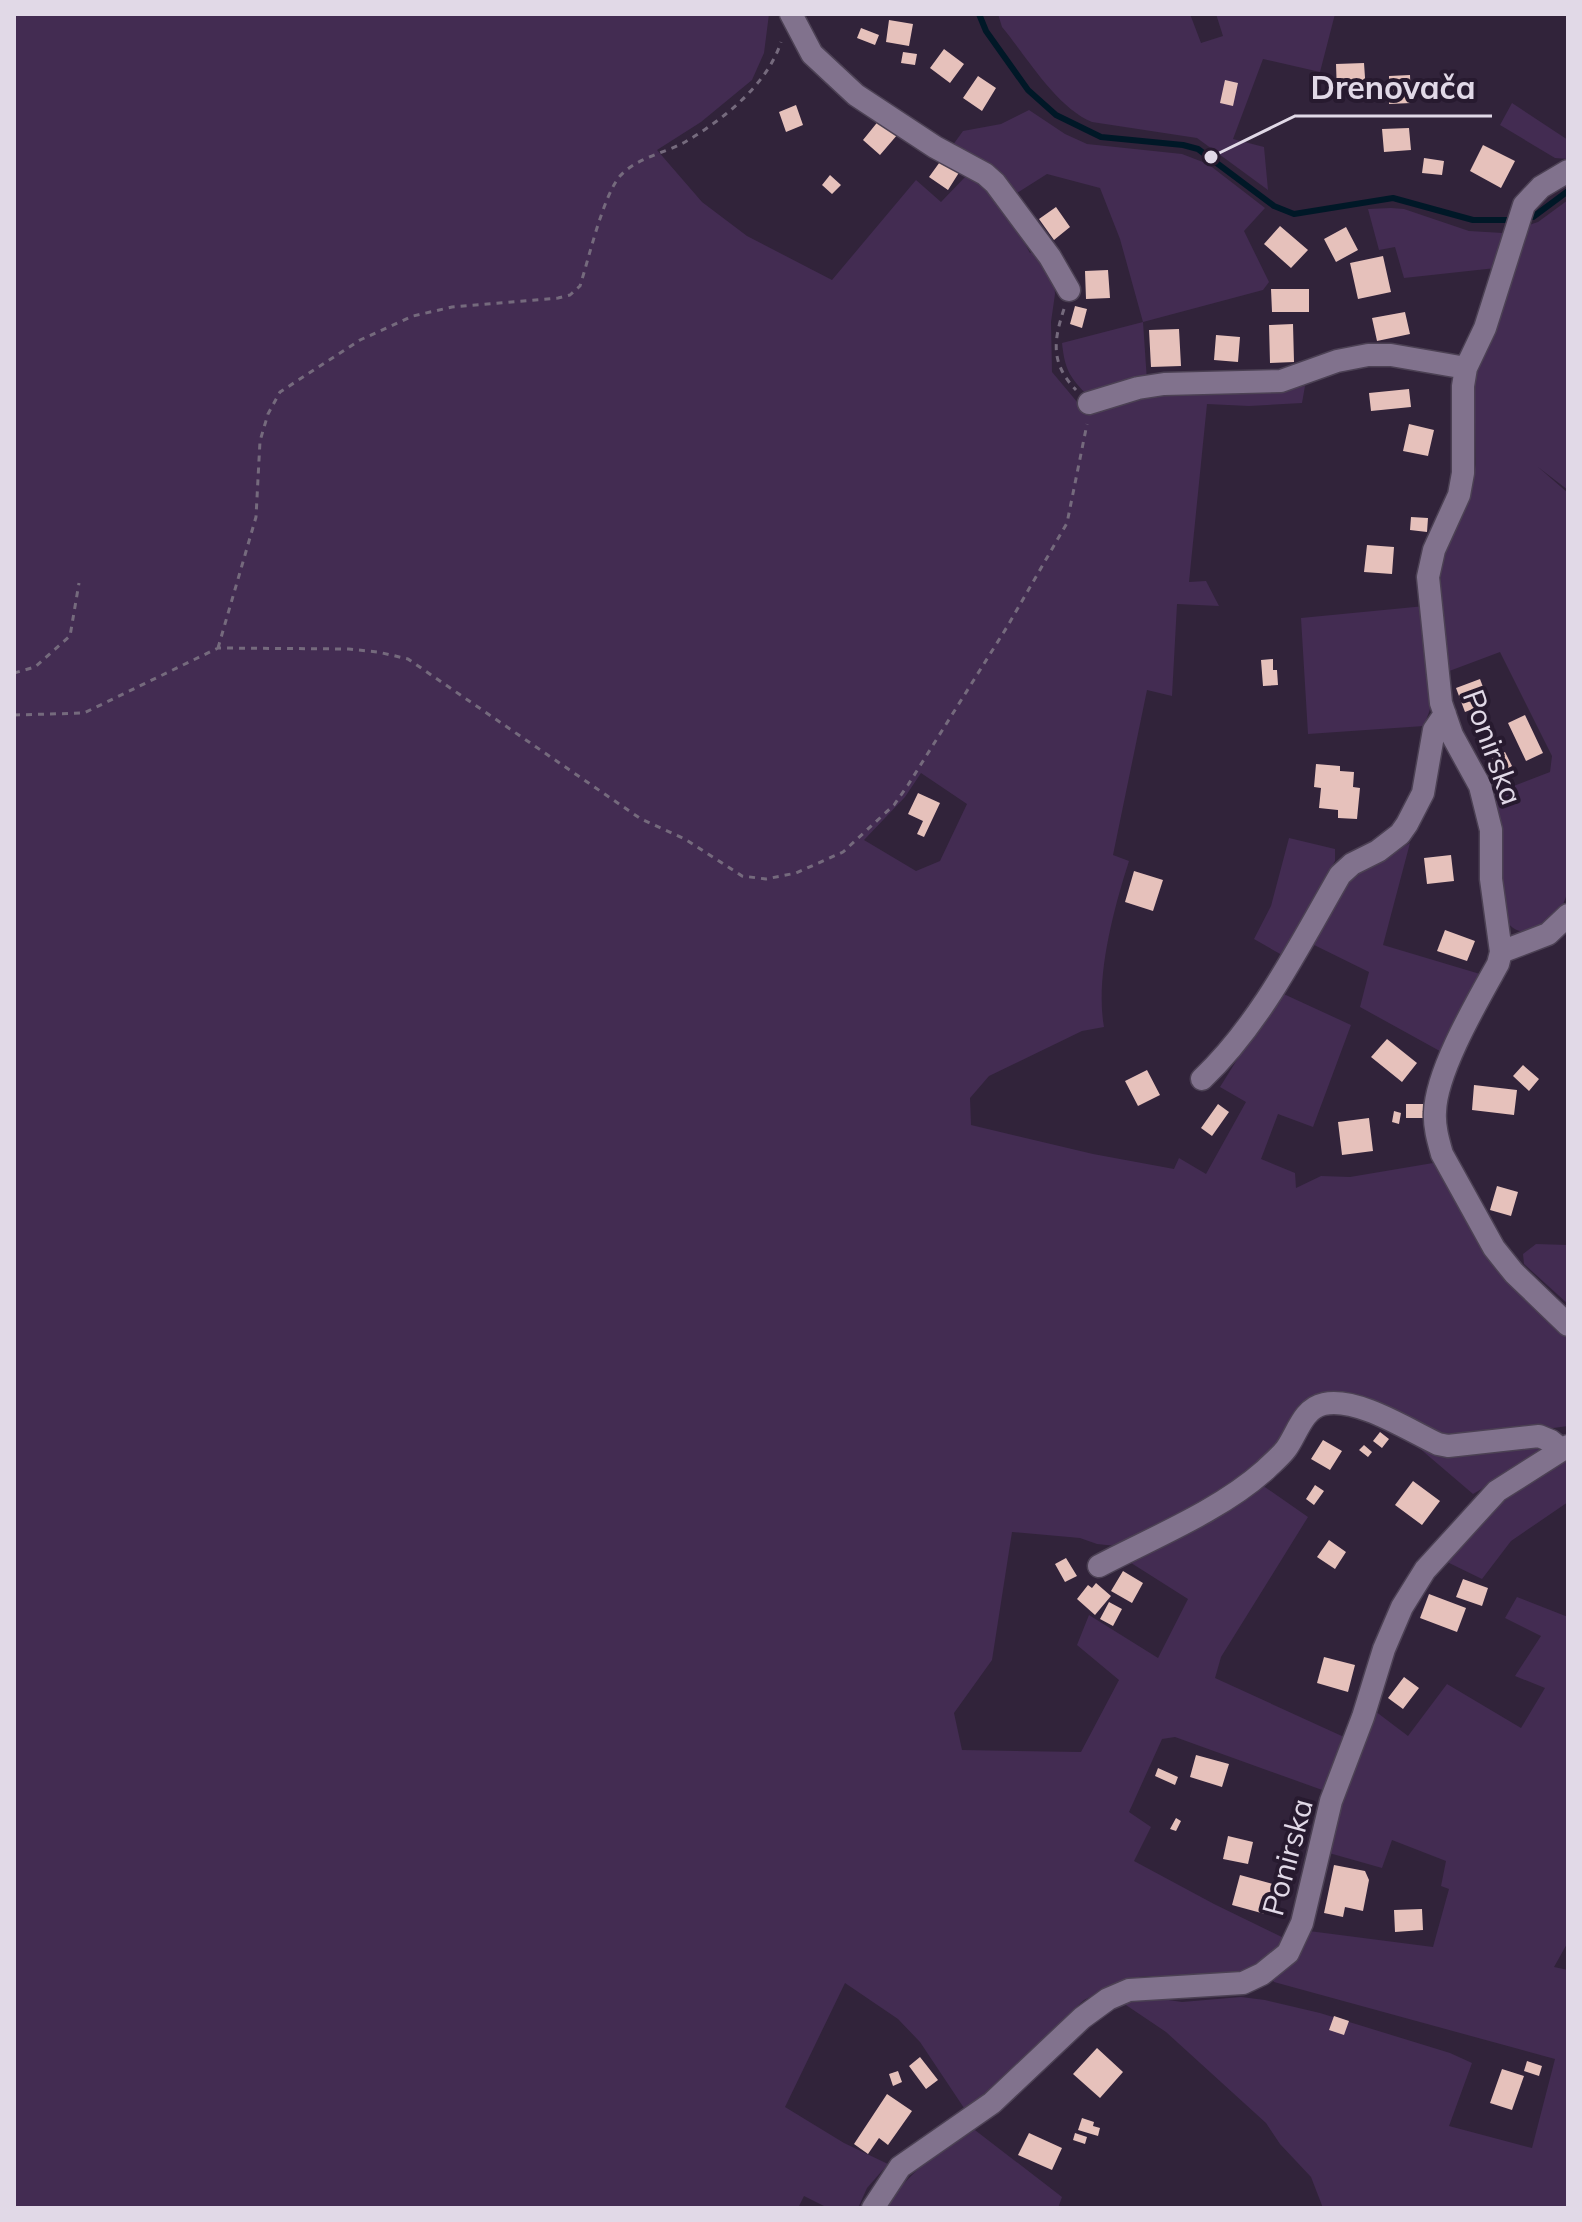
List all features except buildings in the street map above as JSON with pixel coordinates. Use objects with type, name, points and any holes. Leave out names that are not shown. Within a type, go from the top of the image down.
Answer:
[{"type":"street","points":[[791,14],[812,54],[856,95],[995,183],[1050,257],[1069,290]]},
{"type":"street","name":"Ponirska","points":[[1501,952],[1493,903],[1491,830],[1480,786],[1445,714],[1439,688],[1428,577],[1434,550],[1459,495],[1463,473],[1463,386],[1466,368],[1485,328],[1519,220],[1535,193],[1568,171]]},
{"type":"street","points":[[1089,403],[1138,388],[1164,384],[1281,381],[1337,361],[1368,355],[1391,355],[1466,368]]},
{"type":"street","points":[[1202,1079],[1225,1054],[1270,993],[1340,875],[1352,864],[1378,851],[1400,834],[1407,824],[1423,793],[1434,730],[1445,714]]},
{"type":"street","points":[[1568,915],[1548,934],[1501,952],[1498,964],[1457,1043],[1440,1087],[1435,1110],[1437,1139],[1442,1154],[1494,1248],[1514,1273],[1568,1325]]},
{"type":"street","points":[[1099,1566],[1186,1521],[1262,1473],[1285,1451],[1309,1411],[1321,1404],[1341,1402],[1356,1406],[1448,1446],[1539,1436],[1564,1448]]},
{"type":"street","name":"Ponirska","points":[[873,2208],[900,2167],[992,2103],[1082,2018],[1108,1999],[1129,1990],[1243,1983],[1262,1974],[1288,1953],[1302,1923],[1331,1801],[1363,1717],[1384,1649],[1402,1607],[1425,1570],[1497,1491],[1564,1448]]},
{"type":"path","points":[[218,648],[256,517],[260,441],[268,414],[280,392],[360,340],[413,316],[452,307],[570,295],[580,286],[611,192],[621,175],[685,141],[727,111],[764,79],[782,36]]},
{"type":"path","points":[[14,715],[84,713],[218,648],[378,652],[408,659],[641,819],[685,839],[742,876],[766,879],[796,873],[843,852],[894,805],[1007,627],[1067,523],[1090,412],[1089,403],[1058,367],[1057,337],[1069,290]]},
{"type":"path","points":[[14,673],[35,667],[70,636],[79,583]]},
{"type":"shaded area","points":[[14,14],[769,14],[764,53],[752,80],[701,122],[657,150],[702,202],[747,236],[832,280],[916,180],[941,202],[967,175],[1000,199],[1030,253],[1037,249],[1054,281],[1052,372],[1083,409],[1163,391],[1264,393],[1305,386],[1302,403],[1249,406],[1207,404],[1189,582],[1206,581],[1219,606],[1177,604],[1172,696],[1147,690],[1113,855],[1129,861],[1112,921],[1104,965],[1104,1027],[1082,1031],[989,1076],[970,1098],[971,1125],[1093,1154],[1174,1169],[1179,1158],[1206,1174],[1246,1102],[1220,1087],[1268,1010],[1275,990],[1351,1025],[1313,1127],[1278,1114],[1261,1159],[1295,1173],[1296,1188],[1321,1176],[1350,1177],[1439,1162],[1489,1261],[1568,1338],[1568,1426],[1458,1441],[1351,1395],[1279,1442],[1265,1458],[1213,1499],[1116,1546],[1080,1538],[1012,1532],[992,1660],[954,1713],[962,1750],[1081,1752],[1119,1680],[1077,1645],[1089,1615],[1158,1658],[1188,1599],[1128,1561],[1262,1485],[1308,1517],[1221,1657],[1215,1678],[1344,1737],[1325,1791],[1175,1737],[1162,1739],[1129,1812],[1151,1827],[1134,1861],[1286,1939],[1258,1967],[1229,1977],[1129,1978],[1084,2000],[966,2111],[920,2042],[898,2019],[845,1983],[785,2107],[844,2143],[888,2164],[867,2188],[858,2208],[828,2208],[804,2196],[798,2208],[14,2208]],"holes":[[[921,773],[967,804],[940,861],[916,871],[864,840],[905,797]]]},
{"type":"shaded area","points":[[998,14],[1190,14],[1201,43],[1223,36],[1216,14],[1335,14],[1320,72],[1263,59],[1233,139],[1264,147],[1268,190],[1197,138],[1092,122],[1079,115],[1043,80],[1002,27]]},
{"type":"shaded area","points":[[1512,103],[1568,140],[1568,159],[1555,158],[1500,125]]},
{"type":"shaded area","points":[[1029,110],[1065,134],[1087,144],[1182,154],[1208,164],[1265,208],[1244,231],[1269,282],[1263,290],[1143,322],[1120,239],[1100,188],[1047,174],[1017,193],[1000,175],[950,149],[963,131],[1001,124]]},
{"type":"shaded area","points":[[1568,200],[1568,490],[1538,467],[1568,493],[1568,891],[1556,916],[1535,931],[1528,932],[1514,928],[1502,915],[1493,794],[1550,772],[1552,756],[1500,652],[1444,673],[1440,566],[1445,557],[1447,537],[1471,488],[1476,464],[1474,381],[1497,323],[1529,225]]},
{"type":"shaded area","points":[[1368,209],[1404,209],[1469,231],[1503,233],[1496,268],[1404,278],[1395,247],[1379,250]]},
{"type":"shaded area","points":[[1143,322],[1147,381],[1088,396],[1069,373],[1062,343]]},
{"type":"shaded area","points":[[1425,606],[1433,701],[1424,726],[1308,734],[1301,618]]},
{"type":"shaded area","points":[[1289,838],[1335,849],[1335,861],[1282,955],[1254,939],[1271,906]]},
{"type":"shaded area","points":[[1410,843],[1383,945],[1480,974],[1447,1055],[1360,1007],[1369,972],[1306,941],[1346,880]]},
{"type":"shaded area","points":[[1536,1244],[1568,1245],[1568,1304],[1524,1264],[1523,1254]]},
{"type":"shaded area","points":[[1533,1442],[1543,1449],[1541,1454],[1473,1494],[1418,1447],[1445,1454]]},
{"type":"shaded area","points":[[1568,1456],[1568,1502],[1511,1541],[1482,1579],[1443,1560],[1490,1511]]},
{"type":"shaded area","points":[[1517,1597],[1568,1617],[1568,1942],[1554,1967],[1568,1970],[1568,2208],[1323,2208],[1311,2177],[1280,2144],[1266,2123],[1166,2032],[1120,2001],[1134,1995],[1182,2002],[1241,1997],[1265,2000],[1320,2013],[1450,2053],[1472,2063],[1449,2126],[1532,2148],[1555,2059],[1274,1982],[1271,1978],[1309,1931],[1433,1947],[1449,1889],[1441,1886],[1446,1861],[1392,1840],[1382,1868],[1329,1853],[1348,1780],[1375,1711],[1408,1736],[1447,1684],[1521,1728],[1545,1688],[1515,1676],[1541,1636],[1505,1618]]},
{"type":"shaded area","points":[[971,2127],[1062,2197],[1058,2208],[883,2208],[924,2164]]},
{"type":"waterway","points":[[979,14],[986,31],[1028,90],[1056,115],[1101,137],[1198,149],[1274,206],[1294,214],[1393,198],[1473,220],[1512,220]]},
{"type":"waterway","points":[[1527,217],[1533,217],[1568,191]]},
{"type":"place","name":"Drenovača","points":[[1211,157]]}]
